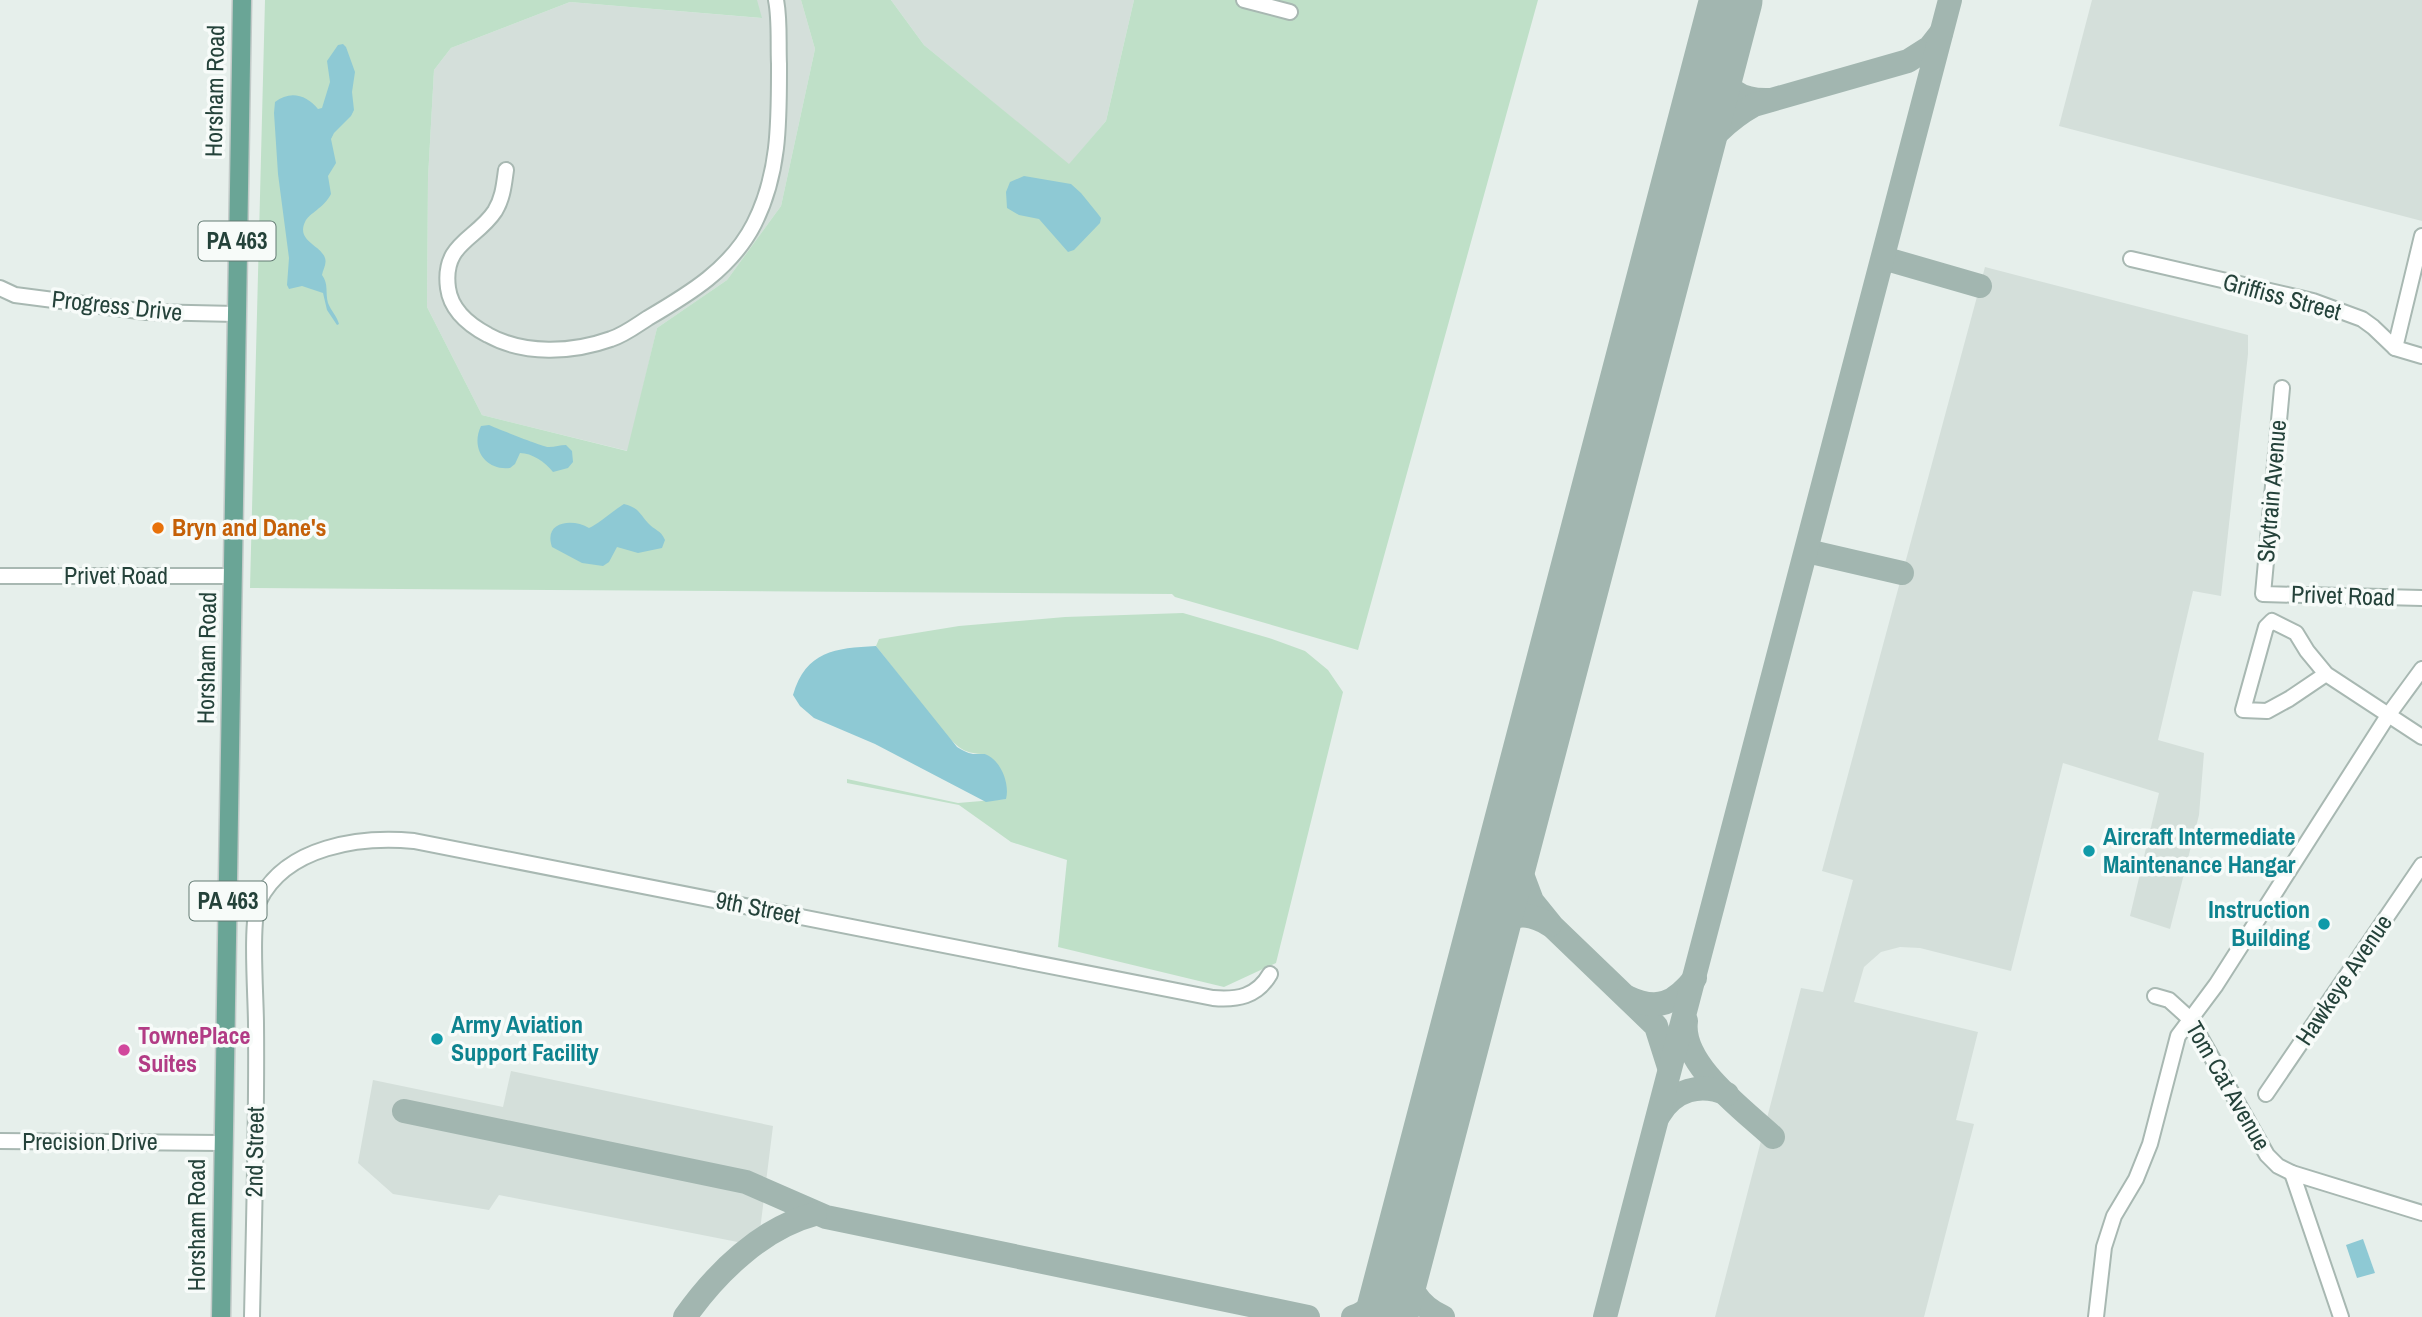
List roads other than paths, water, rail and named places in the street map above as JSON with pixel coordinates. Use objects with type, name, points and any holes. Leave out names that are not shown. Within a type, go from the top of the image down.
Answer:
[{"type":"main road","name":"Horsham Road","points":[[221,1317],[242,0]]},
{"type":"street","points":[[506,170],[503,195],[495,212],[456,249],[448,270],[448,291],[457,312],[472,326],[500,342],[540,350],[569,349],[613,339],[694,291],[726,263],[753,226],[772,182],[779,136],[776,0]]},
{"type":"street","points":[[1244,0],[1290,12]]},
{"type":"street","points":[[2395,348],[2422,236]]},
{"type":"street","name":"Griffiss Street","points":[[2131,259],[2313,300],[2362,319],[2395,348],[2422,355]]},
{"type":"street","name":"Progress Drive","points":[[0,288],[15,295],[146,312],[236,314]]},
{"type":"street","name":"Skytrain Avenue","points":[[2263,594],[2282,388]]},
{"type":"street","name":"Privet Road","points":[[0,576],[233,576]]},
{"type":"street","name":"Privet Road","points":[[2263,594],[2422,598]]},
{"type":"street","points":[[2326,674],[2267,711],[2243,710],[2266,627],[2272,621],[2289,629],[2326,674],[2422,737]]},
{"type":"street","points":[[2096,1317],[2104,1247],[2114,1216],[2136,1179],[2150,1144],[2178,1036],[2216,985],[2389,714],[2422,669]]},
{"type":"street","name":"9th Street","points":[[258,904],[283,872],[308,856],[354,841],[397,839],[1203,997],[1231,999],[1248,995],[1263,985],[1270,974]]},
{"type":"street","name":"Hawkeye Avenue","points":[[2266,1094],[2422,865]]},
{"type":"street","name":"2nd Street","points":[[251,1317],[256,1048],[255,938],[258,904]]},
{"type":"street","name":"Tom Cat Avenue","points":[[2155,996],[2169,1000],[2190,1019],[2267,1155],[2278,1166],[2292,1173],[2422,1213]]},
{"type":"street","name":"Precision Drive","points":[[0,1141],[222,1143]]},
{"type":"street","points":[[2292,1173],[2341,1317]]},
{"type":"water","points":[[343,44],[355,72],[352,92],[354,110],[331,139],[336,163],[328,176],[331,194],[307,219],[303,228],[306,238],[325,258],[322,275],[328,303],[338,321],[337,325],[327,310],[323,293],[302,286],[289,289],[287,285],[289,258],[278,174],[274,113],[275,102],[292,95],[304,97],[318,109],[322,108],[330,82],[327,61],[338,45]]},
{"type":"water","points":[[1024,176],[1071,184],[1101,218],[1100,223],[1074,250],[1068,252],[1039,219],[1019,215],[1007,208],[1006,192],[1010,182]]},
{"type":"water","points":[[489,425],[546,446],[566,445],[572,451],[573,462],[568,468],[553,472],[538,459],[520,453],[510,468],[494,466],[482,457],[478,443],[481,426]]},
{"type":"water","points":[[624,504],[636,509],[662,534],[665,540],[662,548],[638,553],[617,547],[609,562],[603,566],[582,563],[552,547],[552,532],[561,524],[575,523],[589,528]]},
{"type":"water","points":[[876,646],[957,747],[971,754],[985,754],[996,761],[1005,780],[1006,799],[986,802],[875,744],[814,718],[800,706],[793,695],[799,680],[814,661],[835,651]]},
{"type":"water","points":[[2363,1239],[2375,1273],[2357,1278],[2346,1245]]},
{"type":"place","name":"Bryn and Dane's","points":[[158,528]]},
{"type":"place","name":"Aircraft Intermediate Maintenance Hangar","points":[[2089,851]]},
{"type":"place","name":"Instruction Building","points":[[2324,924]]},
{"type":"place","name":"Army Aviation Support Facility","points":[[437,1039]]},
{"type":"place","name":"TownePlace Suites","points":[[124,1050]]}]
